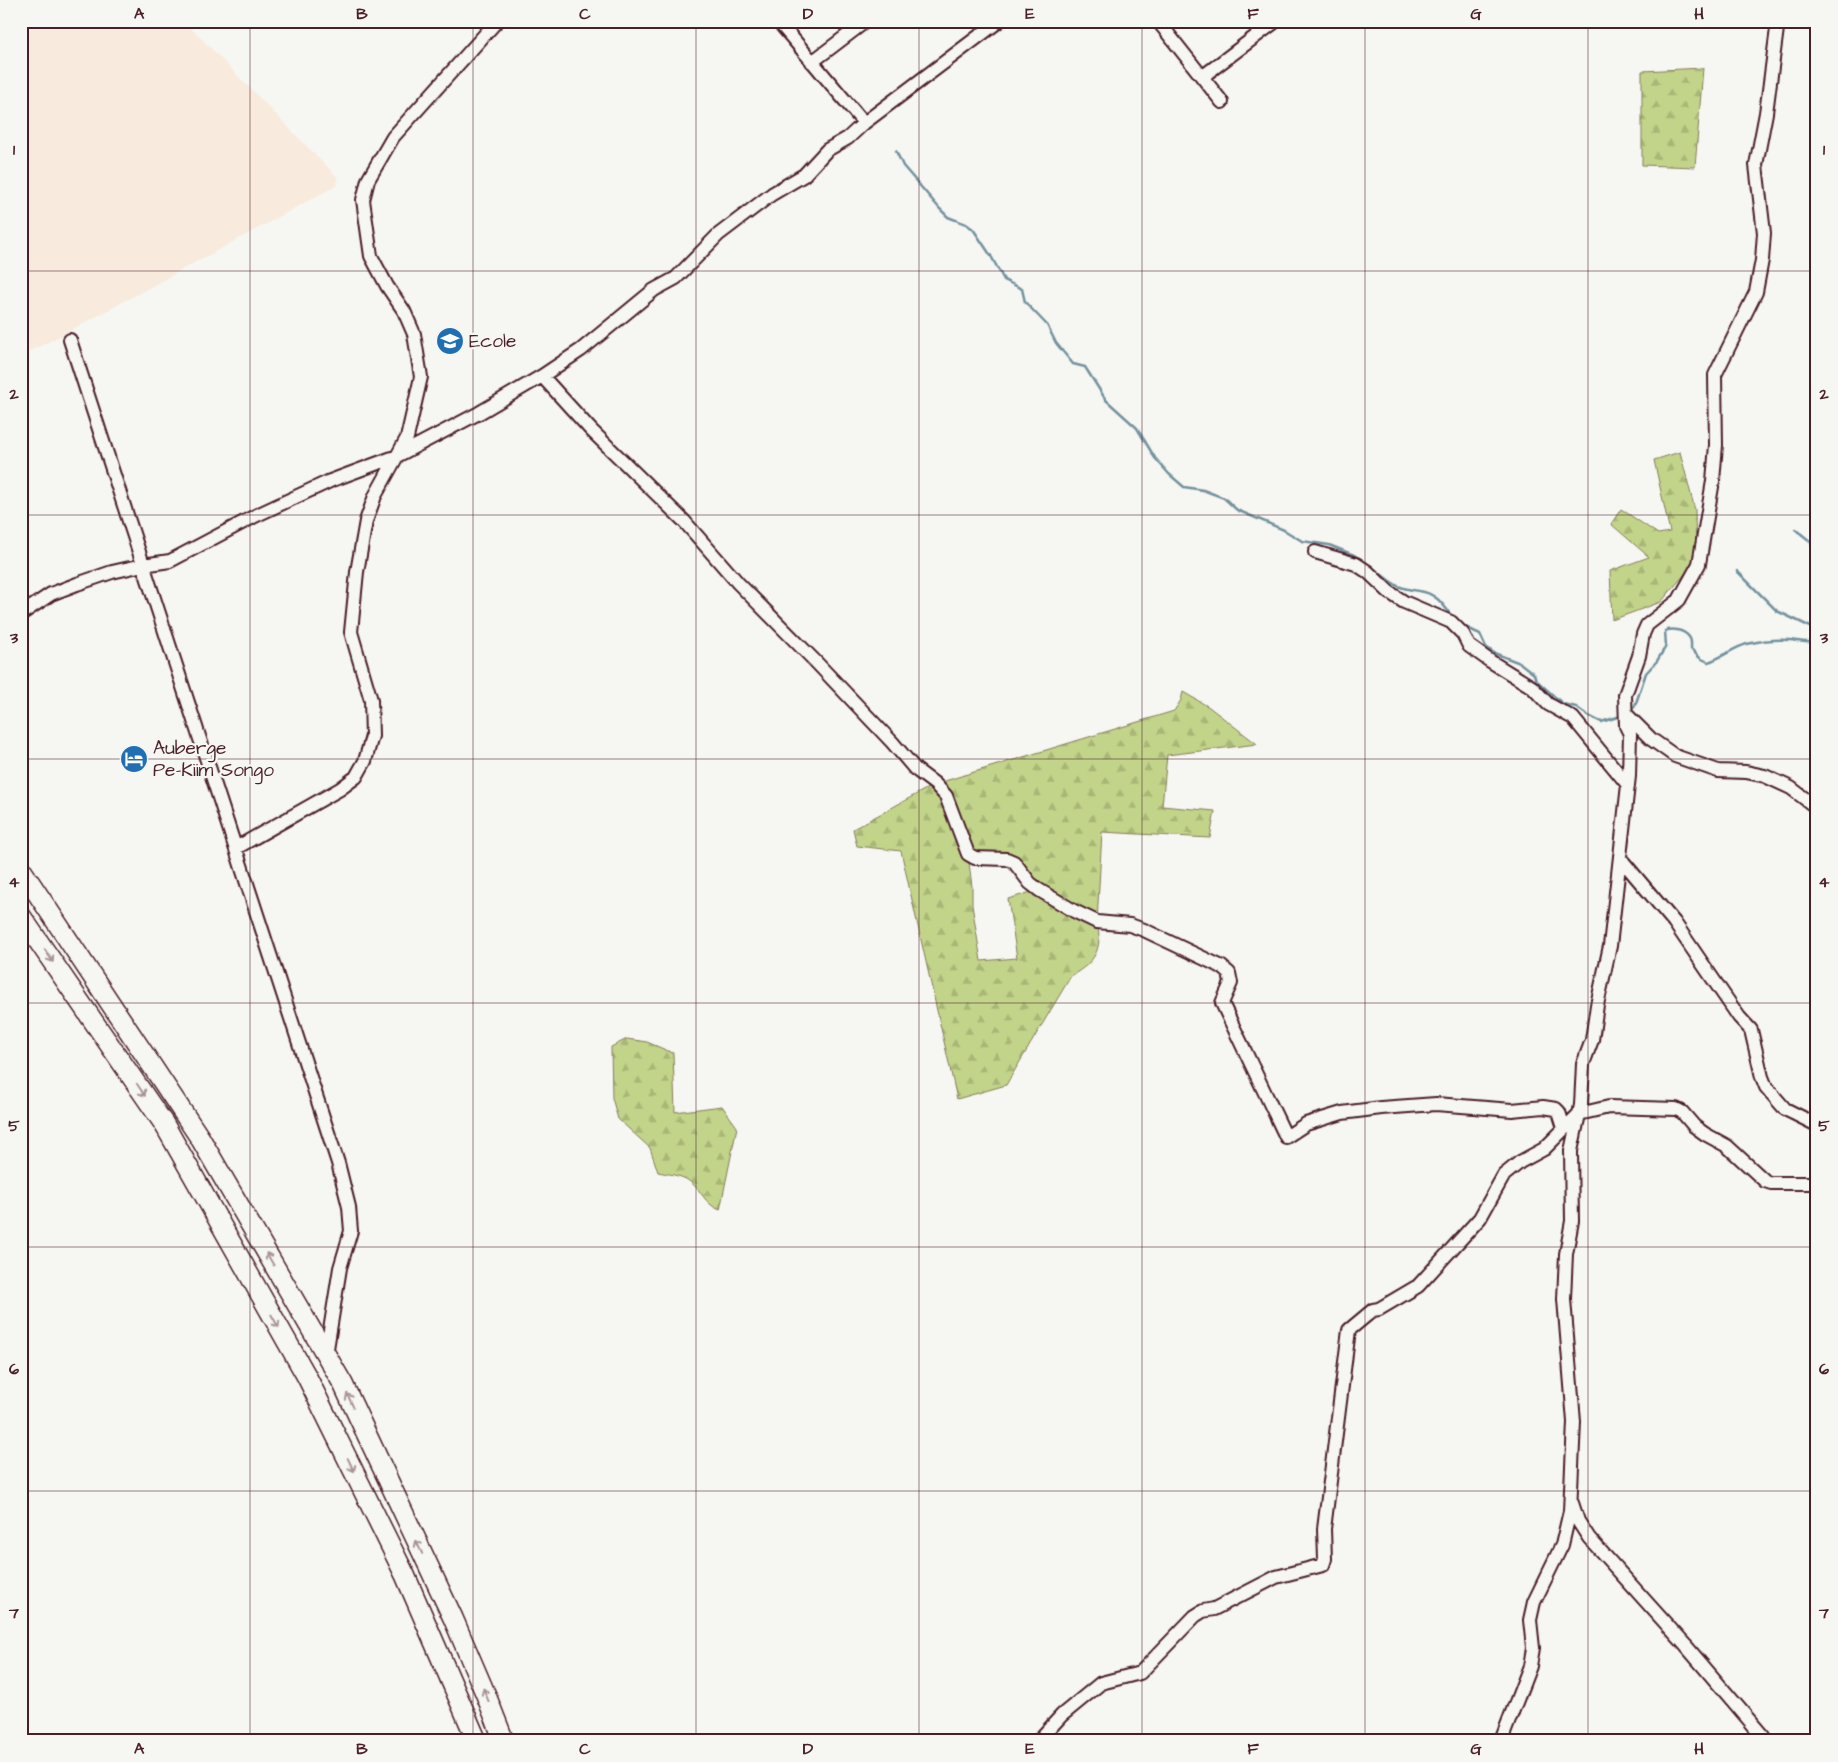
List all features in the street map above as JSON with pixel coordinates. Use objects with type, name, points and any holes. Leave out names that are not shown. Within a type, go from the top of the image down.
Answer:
[{"type":"highway","points":[[21,869],[200,1138],[343,1384],[452,1618],[504,1741]]},
{"type":"highway","points":[[21,916],[27,936],[164,1124],[307,1377],[405,1575],[477,1741]]},
{"type":"street","points":[[236,848],[340,789],[356,777],[365,761],[372,736],[371,700],[351,632],[351,618],[366,521],[375,496],[407,438],[420,377],[414,334],[404,311],[387,286],[371,256],[362,200],[368,180],[393,138],[497,21]]},
{"type":"street","points":[[778,21],[864,123]]},
{"type":"street","points":[[812,62],[866,21]]},
{"type":"street","points":[[21,614],[52,594],[112,572],[170,561],[330,480],[397,456],[542,376],[581,350],[654,290],[676,278],[718,234],[772,194],[804,176],[827,150],[848,138],[864,123],[999,21]]},
{"type":"street","points":[[1158,21],[1222,102]]},
{"type":"street","points":[[1202,77],[1276,21]]},
{"type":"street","points":[[1501,1741],[1530,1666],[1533,1648],[1530,1620],[1534,1602],[1562,1545],[1570,1511],[1574,1422],[1564,1299],[1566,1254],[1572,1221],[1571,1151],[1581,1104],[1583,1064],[1592,1040],[1597,1005],[1610,946],[1628,785],[1630,734],[1626,726],[1625,695],[1639,656],[1647,624],[1663,614],[1679,600],[1699,564],[1713,481],[1716,430],[1715,375],[1756,292],[1762,260],[1764,234],[1756,165],[1766,113],[1778,21]]},
{"type":"street","points":[[70,340],[338,1163],[349,1207],[351,1231],[340,1268],[326,1355]]},
{"type":"street","points":[[542,376],[591,430],[684,521],[738,583],[815,661],[915,769],[935,784],[946,796],[968,854],[975,858],[1007,859],[1014,862],[1030,883],[1074,911],[1097,922],[1130,925],[1144,930],[1222,967],[1229,973],[1231,983],[1222,1003],[1286,1137],[1306,1124],[1342,1113],[1436,1104],[1512,1110],[1543,1107],[1559,1112],[1564,1128]]},
{"type":"street","points":[[1315,552],[1356,564],[1404,602],[1451,622],[1463,634],[1469,646],[1532,688],[1548,704],[1573,718],[1628,785]]},
{"type":"street","points":[[1626,714],[1651,739],[1675,756],[1718,771],[1746,772],[1765,776],[1791,788],[1817,808]]},
{"type":"street","points":[[1620,858],[1674,922],[1739,1018],[1751,1030],[1766,1087],[1785,1109],[1817,1124]]},
{"type":"street","points":[[1038,1741],[1062,1715],[1101,1683],[1140,1672],[1195,1616],[1203,1611],[1214,1608],[1276,1576],[1323,1565],[1326,1559],[1324,1529],[1349,1330],[1373,1310],[1380,1309],[1418,1286],[1480,1218],[1504,1176],[1520,1162],[1544,1149],[1579,1114],[1609,1107],[1676,1109],[1682,1112],[1694,1126],[1728,1146],[1765,1181],[1771,1183],[1817,1183]]},
{"type":"street","points":[[1571,1500],[1578,1521],[1589,1538],[1686,1646],[1766,1741]]},
{"type":"shaded area","points":[[21,21],[184,21],[337,177],[337,185],[64,334],[21,355]]},
{"type":"green space","points":[[1703,68],[1695,167],[1642,165],[1642,71]]},
{"type":"green space","points":[[1680,452],[1695,510],[1696,561],[1661,602],[1612,620],[1610,571],[1649,557],[1611,524],[1621,509],[1658,534],[1670,532],[1654,460]]},
{"type":"green space","points":[[1183,692],[1209,707],[1257,744],[1167,755],[1162,806],[1215,811],[1210,838],[1102,832],[1097,922],[1099,940],[1095,954],[1086,966],[1071,976],[1006,1085],[957,1099],[901,851],[857,846],[853,829],[935,784],[1174,711],[1181,700]],"holes":[[[968,854],[1014,862],[1038,890],[1008,899],[1017,958],[981,961],[972,905]]]},
{"type":"green space","points":[[627,1039],[647,1042],[673,1053],[675,1112],[722,1106],[737,1127],[720,1210],[710,1204],[686,1179],[658,1172],[650,1148],[618,1119],[612,1098],[611,1047]]},
{"type":"waterway","points":[[896,151],[903,166],[940,209],[948,217],[973,229],[1004,280],[1022,289],[1025,302],[1047,325],[1056,343],[1073,364],[1085,367],[1106,400],[1137,428],[1155,458],[1169,474],[1184,487],[1203,490],[1224,498],[1237,510],[1284,530],[1302,541],[1329,545],[1354,555],[1361,560]]},
{"type":"waterway","points":[[1795,529],[1810,541],[1817,553]]},
{"type":"waterway","points":[[1372,567],[1398,586],[1433,596],[1444,606],[1452,618]]},
{"type":"waterway","points":[[1737,571],[1777,611],[1817,630]]},
{"type":"waterway","points":[[1463,626],[1480,634],[1486,647],[1494,653],[1520,663],[1534,674],[1536,680],[1563,704],[1576,707],[1601,722],[1621,716]]},
{"type":"waterway","points":[[1630,711],[1635,706],[1646,673],[1657,661],[1666,646],[1665,631],[1681,631],[1687,635],[1691,640],[1691,649],[1700,658],[1708,662],[1732,650],[1757,642],[1774,640],[1817,642]]},
{"type":"place","name":"Ecole","points":[[450,341]]},
{"type":"place","name":"Auberge Pe-Kiim Songo","points":[[134,759]]}]
